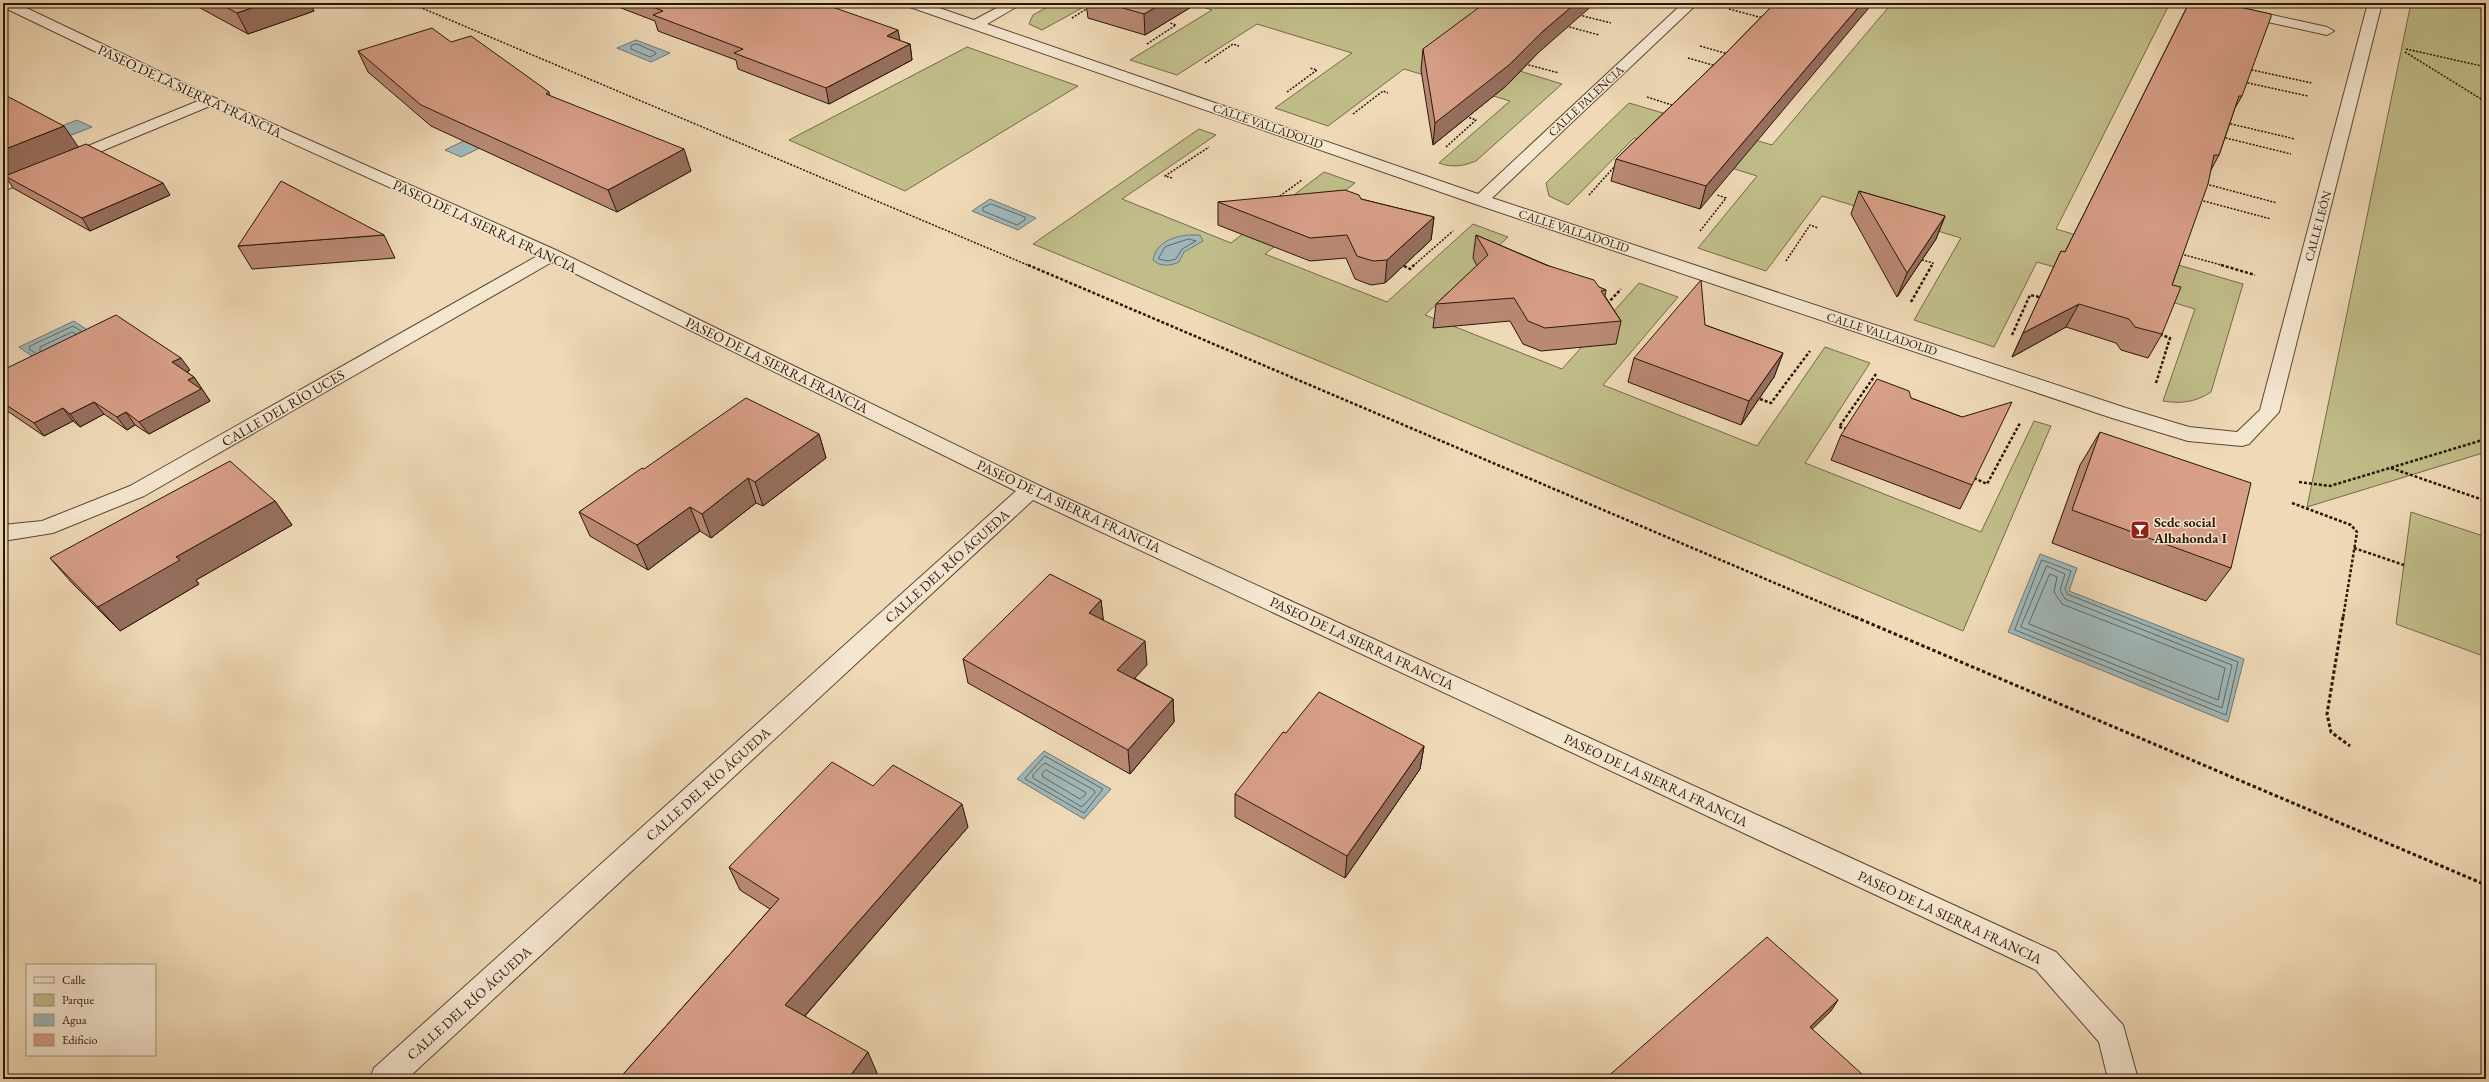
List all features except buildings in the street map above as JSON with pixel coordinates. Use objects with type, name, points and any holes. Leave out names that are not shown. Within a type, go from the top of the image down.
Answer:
[{"type":"street","name":"PASEO DE LA SIERRA FRANCIA","points":[[5,3],[210,101],[552,255],[1031,490],[2046,961],[2112,1035],[2123,1079]]},
{"type":"street","name":"CALLE VALLADOLID","points":[[912,3],[1480,200],[2119,413],[2188,434],[2242,439]]},
{"type":"street","points":[[975,25],[1016,3]]},
{"type":"street","name":"CALLE PALENCIA","points":[[1480,200],[1691,3]]},
{"type":"street","points":[[2200,3],[2327,31]]},
{"type":"street","name":"CALLE LEÓN","points":[[2242,439],[2269,412],[2375,3]]},
{"type":"street","points":[[3,186],[210,101]]},
{"type":"street","name":"CALLE DEL RÍO UCES","points":[[3,533],[45,528],[137,491],[552,255]]},
{"type":"street","name":"CALLE DEL RÍO ÁGUEDA","points":[[385,1079],[1031,490]]},
{"type":"path","points":[[410,3],[2486,885]]},
{"type":"path","points":[[1756,3],[1779,9]]},
{"type":"path","points":[[1726,8],[1770,20]]},
{"type":"path","points":[[1576,14],[1612,24]]},
{"type":"path","points":[[1144,45],[1176,25],[1170,23]]},
{"type":"path","points":[[1563,26],[1599,35]]},
{"type":"path","points":[[1202,65],[1233,44],[1239,46]]},
{"type":"path","points":[[1697,45],[1735,56]]},
{"type":"path","points":[[2486,67],[2404,50],[2486,102]]},
{"type":"path","points":[[1686,58],[1716,66]]},
{"type":"path","points":[[1519,62],[1563,74]]},
{"type":"path","points":[[1281,97],[1317,70],[1310,68]]},
{"type":"path","points":[[2244,68],[2312,83]]},
{"type":"path","points":[[2244,82],[2308,96]]},
{"type":"path","points":[[1348,119],[1382,91],[1388,93]]},
{"type":"path","points":[[1645,96],[1680,107]]},
{"type":"path","points":[[1442,150],[1476,120],[1468,117]]},
{"type":"path","points":[[2220,121],[2295,139]]},
{"type":"path","points":[[2215,135],[2291,154]]},
{"type":"path","points":[[1172,178],[1165,176],[1211,146]]},
{"type":"path","points":[[1587,197],[1617,164]]},
{"type":"path","points":[[1275,199],[1304,178]]},
{"type":"path","points":[[2202,183],[2277,203]]},
{"type":"path","points":[[1698,233],[1726,198],[1717,195]]},
{"type":"path","points":[[2196,199],[2272,219]]},
{"type":"path","points":[[1785,262],[1810,225],[1818,228]]},
{"type":"path","points":[[1404,266],[1410,268],[1454,231]]},
{"type":"path","points":[[2180,254],[2255,275]]},
{"type":"path","points":[[1911,303],[1933,263],[1922,260]]},
{"type":"path","points":[[1603,308],[1625,285]]},
{"type":"path","points":[[2012,337],[2030,295],[2039,298]]},
{"type":"path","points":[[2155,386],[2170,338],[2158,334]]},
{"type":"path","points":[[1760,398],[1771,403],[1811,350]]},
{"type":"path","points":[[1849,430],[1839,427],[1877,373]]},
{"type":"path","points":[[1974,478],[1987,484],[2024,417]]},
{"type":"path","points":[[2300,482],[2330,486],[2486,439]]},
{"type":"path","points":[[2390,468],[2486,501]]},
{"type":"path","points":[[2292,503],[2351,525],[2356,532],[2327,714],[2331,732],[2350,746]]},
{"type":"path","points":[[2354,548],[2404,565]]},
{"type":"green space","points":[[1055,3],[1091,3],[1042,30],[1029,24],[1033,15]]},
{"type":"green space","points":[[1190,3],[1494,3],[1484,60],[1562,84],[1476,161],[1458,166],[1448,166],[1439,163],[1510,101],[1404,69],[1328,126],[1275,108],[1352,53],[1257,24],[1177,75],[1130,60],[1212,10]]},
{"type":"green space","points":[[1892,3],[2158,3],[2169,5],[2056,229],[2243,284],[2211,392],[2194,400],[2176,402],[2163,401],[2195,309],[2037,262],[1994,347],[1914,320],[1961,238],[1822,196],[1766,271],[1698,248],[1757,176],[1634,138],[1568,205],[1549,196],[1546,183],[1629,103],[1772,145]]},
{"type":"green space","points":[[2411,3],[2486,3],[2486,452],[2307,507]]},
{"type":"green space","points":[[967,47],[1078,86],[905,191],[789,140]]},
{"type":"green space","points":[[1199,129],[1216,135],[1122,199],[1231,243],[1324,172],[1355,183],[1265,254],[1387,302],[1473,224],[1508,237],[1425,315],[1562,369],[1639,283],[1678,297],[1603,385],[1757,446],[1825,347],[1870,363],[1805,463],[1981,532],[2034,421],[2051,426],[1963,631],[1338,369],[1033,244]]},
{"type":"green space","points":[[2411,512],[2486,537],[2486,657],[2396,624]]},
{"type":"water","points":[[636,40],[670,53],[651,62],[617,48]]},
{"type":"water","points":[[77,120],[92,127],[35,149],[21,142]]},
{"type":"water","points":[[501,123],[517,130],[461,157],[445,150]]},
{"type":"water","points":[[990,199],[1036,218],[1018,230],[972,211]]},
{"type":"water","points":[[1188,235],[1200,235],[1203,241],[1184,252],[1179,262],[1165,265],[1159,264],[1153,260],[1161,245],[1171,239]]},
{"type":"water","points":[[74,321],[102,340],[46,366],[19,347]]},
{"type":"water","points":[[2040,554],[2077,568],[2069,591],[2244,659],[2228,722],[2008,632]]},
{"type":"water","points":[[1044,751],[1111,789],[1084,819],[1017,779]]},
{"type":"place","name":"Sede social Albahonda I","points":[[2140,530]]}]
